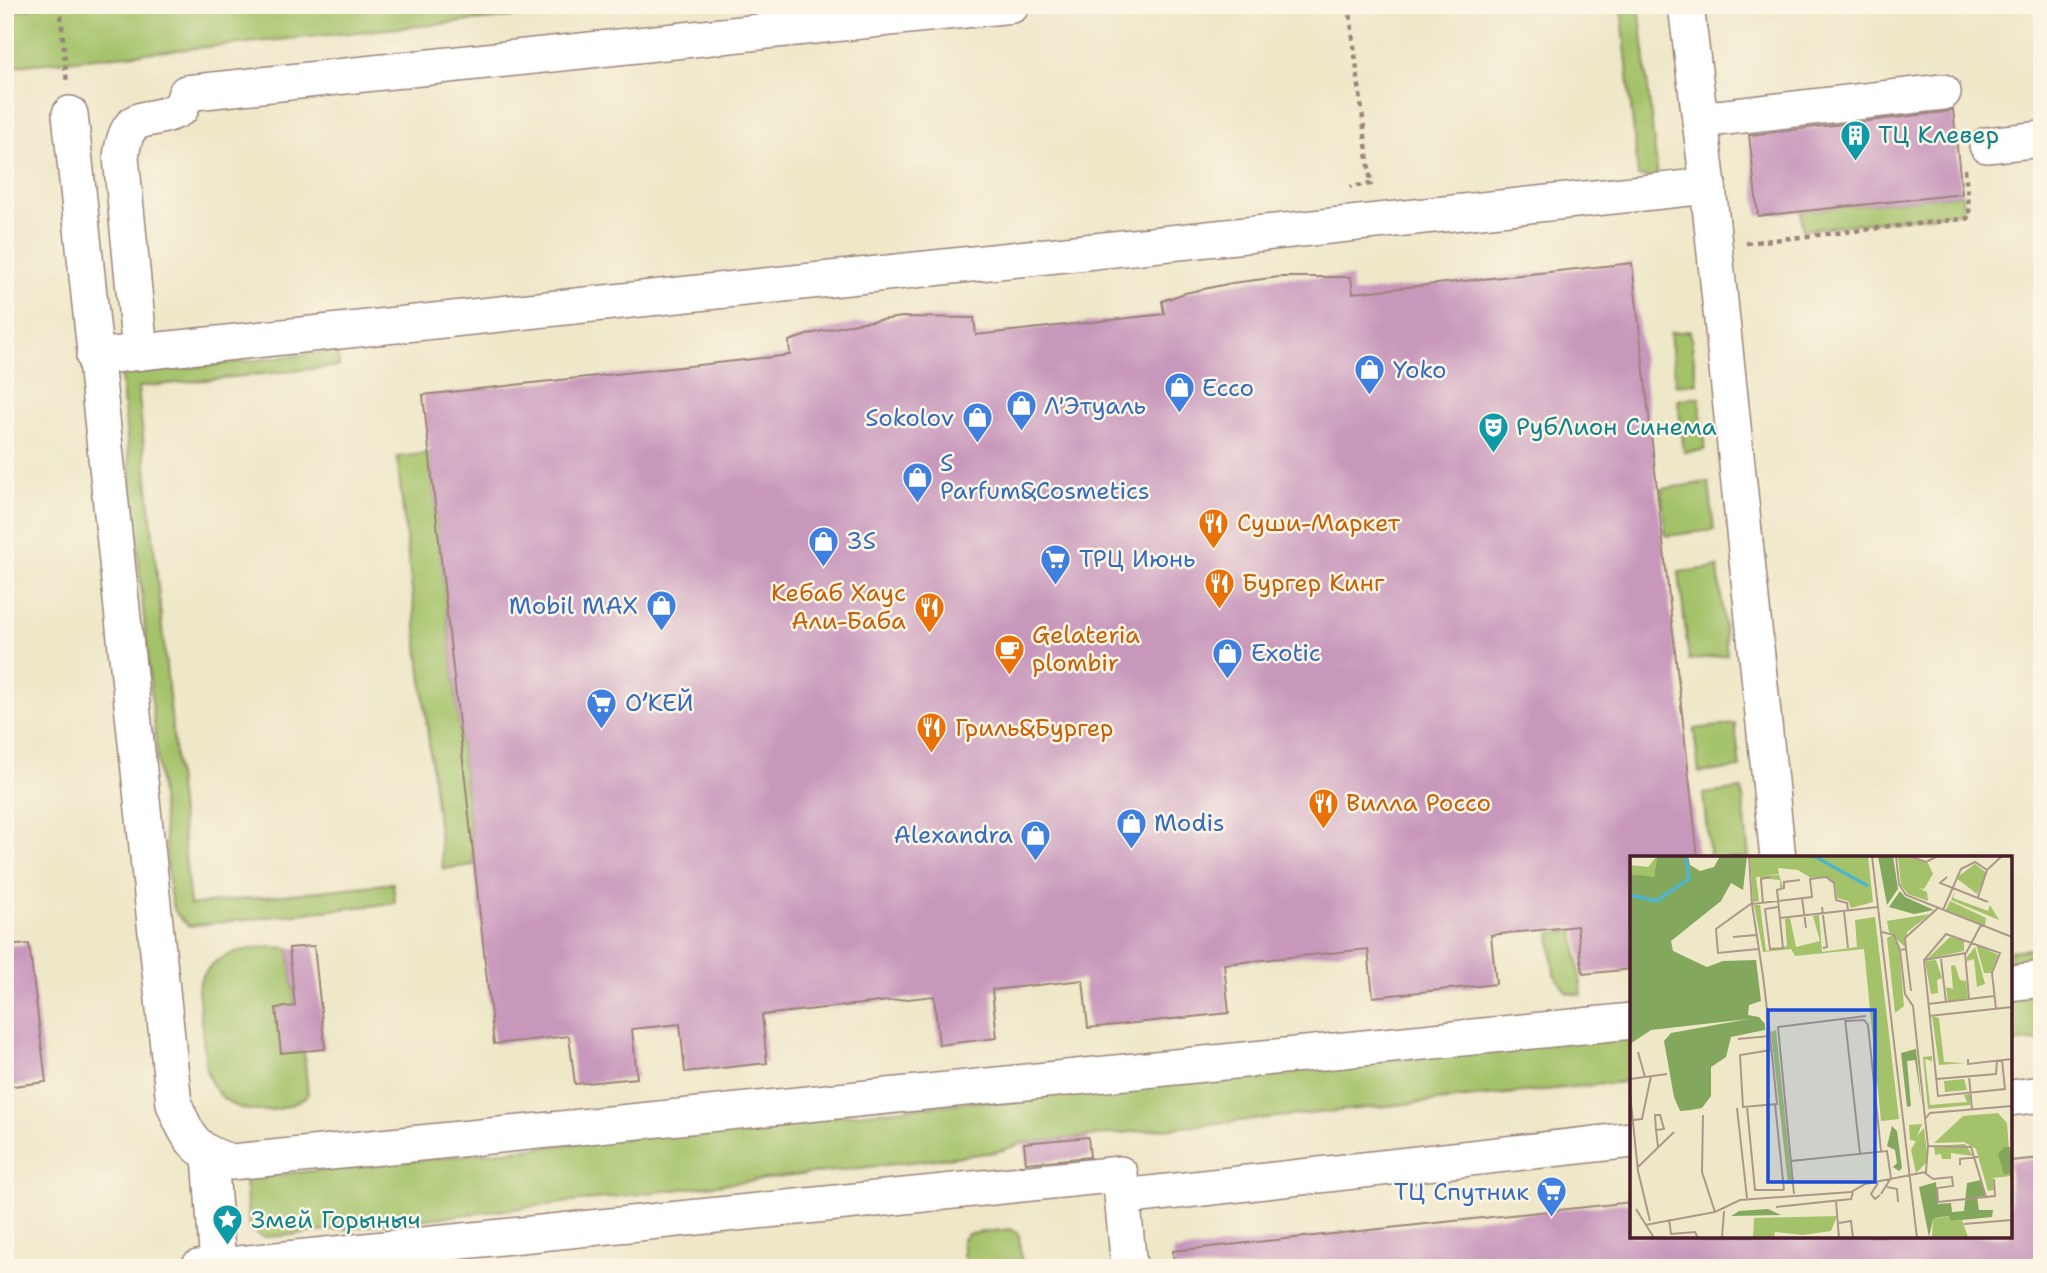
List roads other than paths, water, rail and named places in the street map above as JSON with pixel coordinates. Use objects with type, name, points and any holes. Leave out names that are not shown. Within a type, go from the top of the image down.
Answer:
[{"type":"lane","points":[[140,352],[121,157],[124,137],[129,128],[140,119],[171,114],[181,108],[186,93],[1012,5]]},
{"type":"lane","points":[[1686,5],[1708,186],[1778,856]]},
{"type":"lane","points":[[1700,120],[1943,92]]},
{"type":"lane","points":[[70,114],[174,1104],[187,1136],[210,1156],[232,1162],[1630,1021]]},
{"type":"lane","points":[[1976,157],[2042,139]]},
{"type":"lane","points":[[94,357],[1708,186]]},
{"type":"lane","points":[[2012,983],[2042,979]]},
{"type":"lane","points":[[2012,1098],[2042,1094]]},
{"type":"lane","points":[[1123,1197],[1630,1140]]},
{"type":"lane","points":[[210,1156],[208,1267],[485,1254],[1120,1174],[1129,1268]]},
{"type":"place","name":"ТЦ Клевер","points":[[1855,162]]},
{"type":"place","name":"Yoko","points":[[1370,397]]},
{"type":"place","name":"Ecco","points":[[1179,415]]},
{"type":"place","name":"Л'Этуаль","points":[[1021,433]]},
{"type":"place","name":"Sokolov","points":[[977,445]]},
{"type":"place","name":"РубЛион Синема","points":[[1493,454]]},
{"type":"place","name":"S Parfum&Cosmetics","points":[[917,504]]},
{"type":"place","name":"Суши-Маркет","points":[[1214,550]]},
{"type":"place","name":"3S","points":[[823,568]]},
{"type":"place","name":"ТРЦ Июнь","points":[[1056,586]]},
{"type":"place","name":"Бургер Кинг","points":[[1219,610]]},
{"type":"place","name":"Mobil MAX","points":[[661,633]]},
{"type":"place","name":"Кебаб Хаус Али-Баба","points":[[929,634]]},
{"type":"place","name":"Gelateria plombir","points":[[1009,676]]},
{"type":"place","name":"Exotic","points":[[1228,680]]},
{"type":"place","name":"О’КЕЙ","points":[[602,730]]},
{"type":"place","name":"Гриль&Бургер","points":[[932,755]]},
{"type":"place","name":"Вилла Россо","points":[[1323,830]]},
{"type":"place","name":"Modis","points":[[1131,850]]},
{"type":"place","name":"Alexandra","points":[[1036,862]]},
{"type":"place","name":"ТЦ Спутник","points":[[1552,1219]]},
{"type":"place","name":"Змей Горыныч","points":[[228,1247]]}]
